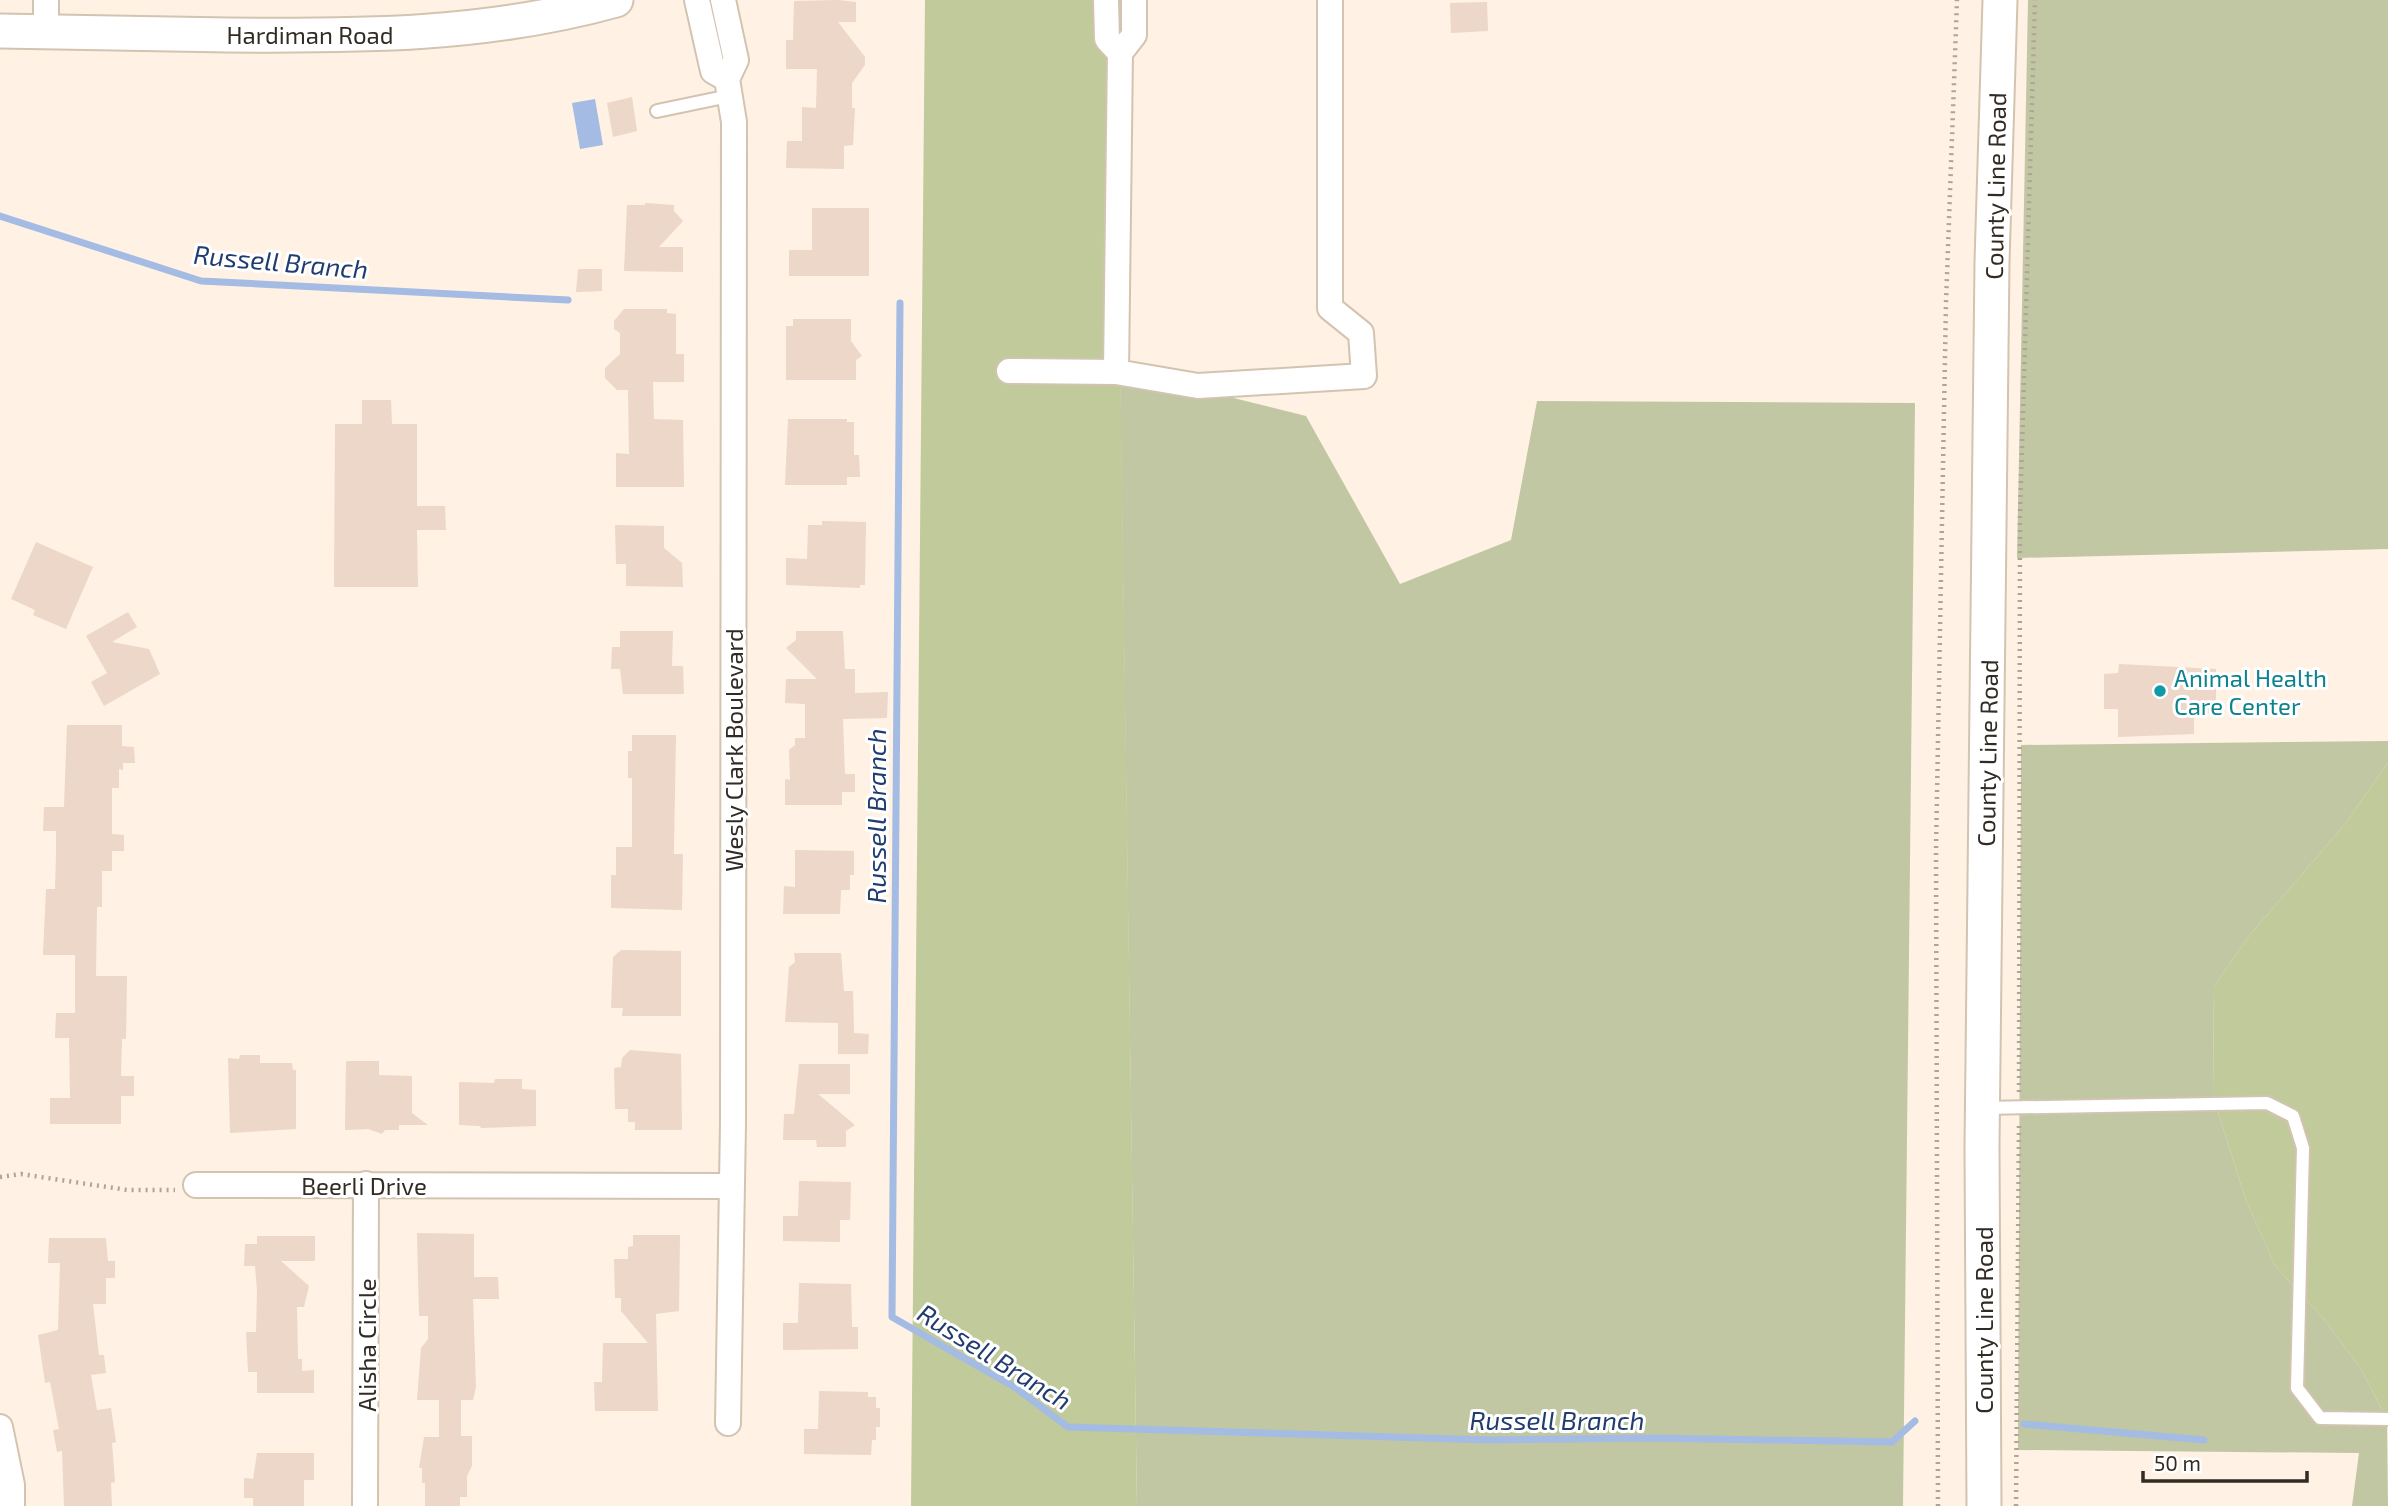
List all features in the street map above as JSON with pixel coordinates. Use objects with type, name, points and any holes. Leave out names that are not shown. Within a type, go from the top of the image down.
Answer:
[{"type":"main road","name":"Hardiman Road","points":[[0,31],[46,16],[341,36],[476,29],[565,14],[616,0]]},
{"type":"main road","name":"County Line Road","points":[[1984,1506],[1983,1108],[1993,262],[2000,0]]},
{"type":"street","name":"Wesly Clark Boulevard","points":[[697,0],[713,71],[728,87]]},
{"type":"street","name":"Wesly Clark Boulevard","points":[[723,0],[736,60],[728,87],[734,122],[728,1423]]},
{"type":"street","points":[[1106,0],[1107,39],[1120,53]]},
{"type":"street","points":[[1116,372],[1120,53],[1134,35],[1134,0]]},
{"type":"street","points":[[1009,371],[1116,372],[1198,386],[1364,376],[1361,333],[1330,308],[1330,0]]},
{"type":"street","name":"Alisha Circle","points":[[365,1506],[366,1184]]},
{"type":"street","name":"Beerli Drive","points":[[196,1185],[731,1186]]},
{"type":"street","points":[[0,1427],[12,1485],[12,1506]]},
{"type":"lane","points":[[657,111],[728,87]]},
{"type":"lane","points":[[1983,1108],[2267,1103],[2293,1116],[2303,1148],[2297,1388],[2320,1418],[2388,1419]]},
{"type":"path","points":[[1938,1506],[1936,850],[1945,331],[1957,0]]},
{"type":"path","points":[[2016,1506],[2020,515],[2035,0]]},
{"type":"path","points":[[0,1177],[21,1174],[127,1190],[180,1190],[196,1185]]},
{"type":"green space","points":[[925,0],[1115,0],[1137,1506],[911,1506]]},
{"type":"green space","points":[[2028,0],[2388,0],[2388,549],[2017,558]]},
{"type":"green space","points":[[1120,370],[1306,416],[1400,584],[1511,540],[1537,401],[1915,403],[1903,1506],[1137,1506]]},
{"type":"green space","points":[[2388,741],[2388,762],[2346,823],[2248,937],[2214,986],[2213,1096],[2245,1198],[2275,1266],[2323,1318],[2361,1369],[2387,1420],[2388,1506],[2352,1506],[2359,1453],[2018,1450],[2021,745]]},
{"type":"green space","points":[[2388,762],[2388,1427],[2361,1369],[2323,1318],[2275,1266],[2245,1198],[2213,1096],[2214,986],[2248,937],[2346,823]]},
{"type":"water","points":[[595,99],[603,145],[580,149],[572,103]]},
{"type":"building","points":[[794,1],[856,2],[856,22],[838,22],[865,57],[865,65],[852,83],[852,108],[855,108],[853,145],[844,146],[844,169],[786,168],[787,141],[802,141],[802,107],[816,108],[817,69],[786,69],[786,40],[793,40]]},
{"type":"building","points":[[1487,2],[1488,31],[1451,33],[1450,3]]},
{"type":"building","points":[[632,97],[637,131],[613,137],[607,103]]},
{"type":"building","points":[[627,205],[674,205],[674,211],[683,221],[659,247],[683,247],[683,272],[624,271]]},
{"type":"building","points":[[812,208],[869,208],[869,276],[789,276],[789,250],[812,250]]},
{"type":"building","points":[[578,269],[602,269],[602,291],[576,292]]},
{"type":"building","points":[[624,309],[667,309],[667,313],[676,314],[676,354],[684,354],[684,382],[653,382],[654,419],[683,420],[684,487],[616,487],[616,453],[629,454],[628,390],[617,390],[605,378],[605,368],[620,354],[620,333],[614,329],[614,321]]},
{"type":"building","points":[[793,319],[851,319],[851,341],[862,356],[856,360],[856,380],[786,380],[786,326],[793,326]]},
{"type":"building","points":[[362,400],[391,400],[392,424],[417,424],[417,506],[445,506],[446,530],[417,530],[418,587],[334,587],[335,424],[362,424]]},
{"type":"building","points":[[788,419],[847,419],[847,422],[854,422],[854,455],[859,455],[860,477],[847,477],[847,485],[785,485]]},
{"type":"building","points":[[822,521],[866,522],[865,585],[860,585],[860,588],[786,585],[786,558],[807,559],[808,525],[822,525]]},
{"type":"building","points":[[615,525],[664,526],[664,548],[682,563],[683,587],[626,586],[626,564],[616,564]]},
{"type":"building","points":[[36,542],[93,567],[66,629],[33,615],[35,610],[11,599]]},
{"type":"building","points":[[128,612],[137,627],[112,642],[149,649],[160,674],[104,706],[91,682],[107,673],[86,636]]},
{"type":"building","points":[[620,631],[673,631],[672,666],[683,666],[684,694],[623,694],[620,669],[611,669],[612,647],[620,647]]},
{"type":"building","points":[[796,631],[843,631],[845,669],[855,669],[855,693],[888,692],[887,718],[843,719],[845,774],[855,774],[855,792],[842,792],[842,805],[785,805],[785,779],[790,780],[789,750],[795,745],[795,738],[805,738],[805,704],[785,703],[786,679],[817,679],[786,648],[796,640]]},
{"type":"building","name":"Animal Health Care Center","points":[[2119,664],[2216,669],[2216,713],[2194,713],[2194,734],[2118,737],[2118,709],[2104,709],[2104,674],[2118,673]]},
{"type":"building","points":[[67,725],[122,725],[122,746],[134,747],[135,763],[123,763],[123,770],[119,769],[119,788],[112,788],[112,834],[124,835],[124,851],[112,851],[112,871],[102,871],[102,907],[97,907],[96,976],[127,976],[126,1039],[122,1039],[121,1076],[134,1076],[134,1096],[121,1096],[121,1124],[50,1124],[50,1098],[70,1098],[69,1038],[55,1038],[56,1013],[75,1013],[75,955],[43,955],[46,889],[55,889],[56,853],[56,831],[43,831],[44,807],[64,807]]},
{"type":"building","points":[[632,735],[676,735],[674,854],[683,854],[682,910],[611,908],[611,875],[616,875],[616,847],[632,847],[632,778],[628,778],[628,751],[632,751]]},
{"type":"building","points":[[795,850],[854,851],[854,875],[850,875],[850,890],[841,890],[840,914],[783,914],[784,886],[795,887]]},
{"type":"building","points":[[621,950],[681,951],[681,1016],[622,1016],[623,1008],[611,1008],[613,957]]},
{"type":"building","points":[[794,953],[841,953],[844,991],[853,991],[854,1033],[869,1034],[868,1054],[838,1054],[838,1023],[785,1022],[789,967],[795,962]]},
{"type":"building","points":[[630,1050],[681,1054],[682,1130],[635,1130],[635,1122],[628,1122],[628,1109],[615,1109],[614,1068],[621,1067],[622,1058]]},
{"type":"building","points":[[240,1055],[260,1055],[260,1063],[292,1063],[293,1070],[296,1070],[296,1129],[230,1133],[228,1058],[239,1059]]},
{"type":"building","points":[[346,1061],[379,1061],[379,1075],[412,1076],[412,1113],[428,1125],[399,1125],[399,1130],[385,1130],[382,1134],[368,1129],[345,1130]]},
{"type":"building","points":[[799,1064],[850,1064],[850,1094],[818,1094],[855,1125],[846,1131],[846,1147],[817,1147],[816,1140],[783,1140],[784,1114],[794,1114]]},
{"type":"building","points":[[495,1079],[522,1079],[522,1089],[536,1090],[536,1126],[481,1128],[459,1125],[459,1082],[494,1083]]},
{"type":"building","points":[[799,1181],[851,1182],[850,1220],[840,1220],[840,1242],[783,1241],[783,1216],[798,1216]]},
{"type":"building","points":[[417,1233],[474,1234],[474,1277],[498,1277],[499,1299],[473,1299],[476,1387],[473,1400],[461,1400],[461,1436],[472,1436],[472,1466],[467,1476],[467,1497],[460,1497],[460,1506],[425,1506],[425,1483],[422,1483],[422,1468],[419,1468],[424,1437],[439,1437],[439,1400],[417,1400],[421,1348],[428,1339],[428,1316],[419,1316]]},
{"type":"building","points":[[633,1235],[680,1235],[679,1311],[656,1314],[658,1411],[595,1411],[594,1382],[602,1382],[603,1343],[648,1343],[621,1311],[621,1298],[615,1298],[614,1259],[628,1259],[628,1247],[633,1246]]},
{"type":"building","points":[[257,1236],[315,1236],[315,1261],[281,1261],[309,1286],[304,1307],[297,1307],[298,1359],[302,1359],[302,1371],[314,1370],[314,1393],[257,1393],[257,1372],[248,1372],[246,1332],[256,1332],[257,1291],[255,1266],[244,1266],[245,1244],[257,1244]]},
{"type":"building","points":[[49,1238],[106,1238],[108,1261],[115,1261],[115,1278],[106,1278],[106,1304],[93,1304],[99,1355],[104,1355],[106,1373],[91,1375],[97,1410],[111,1408],[116,1442],[112,1443],[115,1482],[111,1483],[112,1506],[64,1506],[62,1451],[57,1452],[53,1430],[59,1429],[50,1382],[45,1383],[38,1335],[58,1330],[60,1263],[48,1263]]},
{"type":"building","points":[[799,1283],[851,1284],[852,1327],[858,1327],[858,1349],[783,1350],[783,1323],[798,1323]]},
{"type":"building","points":[[819,1391],[868,1392],[868,1397],[876,1397],[876,1408],[880,1408],[880,1427],[876,1427],[876,1440],[872,1440],[871,1455],[804,1454],[804,1429],[818,1429]]},
{"type":"building","points":[[257,1453],[314,1453],[314,1480],[304,1480],[304,1506],[253,1506],[253,1498],[244,1498],[244,1478],[253,1479]]},
{"type":"waterway","name":"Russell Branch","points":[[0,216],[201,281],[568,300]]},
{"type":"waterway","name":"Russell Branch","points":[[900,303],[892,1317],[1016,1388],[1068,1427],[1490,1440],[1649,1438],[1892,1442],[1915,1421]]},
{"type":"waterway","name":"Russell Branch","points":[[2024,1424],[2204,1440]]},
{"type":"place","name":"Animal Health Care Center","points":[[2160,691]]}]
